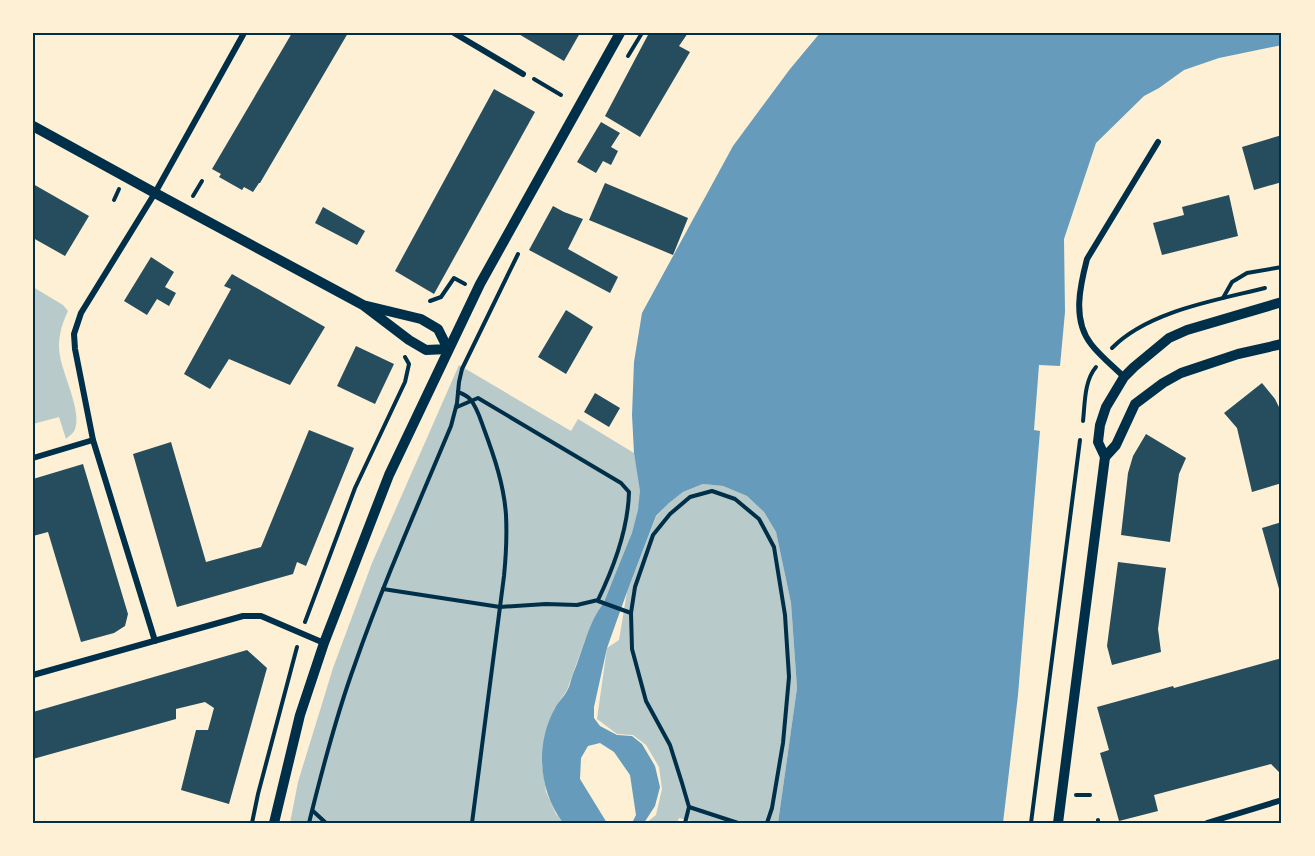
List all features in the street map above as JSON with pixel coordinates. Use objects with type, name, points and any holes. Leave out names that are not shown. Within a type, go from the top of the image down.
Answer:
[{"type":"street","points":[[155,641],[93,440],[74,334],[81,313],[154,193],[244,33]]},
{"type":"street","points":[[454,33],[523,74]]},
{"type":"street","points":[[274,823],[300,715],[324,643],[388,475],[480,284],[620,33]]},
{"type":"street","points":[[33,126],[363,305],[426,350],[448,349]]},
{"type":"street","points":[[1124,377],[1091,344],[1081,326],[1079,302],[1081,281],[1087,259],[1158,142]]},
{"type":"street","points":[[1058,823],[1105,457],[1098,442],[1100,425],[1106,407],[1124,377],[1169,338],[1187,330],[1282,303]]},
{"type":"street","points":[[363,305],[420,319],[438,329],[448,349]]},
{"type":"street","points":[[1105,457],[1116,444],[1135,404],[1163,383],[1181,373],[1238,354],[1282,344]]},
{"type":"street","points":[[33,458],[93,440]]},
{"type":"street","points":[[33,675],[243,616],[261,616],[324,643]]},
{"type":"street","points":[[1207,823],[1282,800]]},
{"type":"path","points":[[624,64],[642,33]]},
{"type":"path","points":[[523,74],[561,95]]},
{"type":"path","points":[[309,823],[336,722],[358,655],[451,426],[462,369],[522,247]]},
{"type":"path","points":[[1222,299],[1232,282],[1247,273],[1282,267]]},
{"type":"path","points":[[252,823],[310,605],[356,488],[405,382],[409,364],[402,352]]},
{"type":"path","points":[[458,393],[472,401],[493,453],[504,500],[506,546],[472,823]]},
{"type":"path","points":[[456,407],[478,398],[621,483],[629,492],[622,533],[609,577],[598,600]]},
{"type":"path","points":[[685,823],[689,807],[670,745],[646,701],[632,649],[631,613],[635,587],[653,535],[670,514],[690,497],[712,491],[735,499],[759,519],[774,547],[785,615],[789,677],[783,743],[772,808],[767,823]]},
{"type":"path","points":[[383,590],[500,607],[546,604],[577,605],[598,600],[631,613]]},
{"type":"path","points":[[689,807],[738,823]]},
{"type":"path","points":[[312,810],[326,823]]},
{"type":"shaded area","points":[[33,287],[63,305],[68,311],[60,333],[59,350],[74,403],[76,422],[73,433],[66,439],[59,417],[33,424]]},
{"type":"shaded area","points":[[459,365],[571,431],[578,419],[634,453],[640,490],[637,518],[604,602],[585,640],[567,690],[554,709],[542,765],[546,792],[556,814],[563,823],[290,823],[298,782],[333,668],[372,563]]},
{"type":"shaded area","points":[[703,484],[723,486],[747,496],[764,512],[776,532],[791,603],[797,688],[778,823],[700,823],[679,818],[677,823],[646,823],[656,815],[662,789],[659,767],[646,745],[633,735],[617,734],[597,719],[607,648],[619,640],[627,592],[656,517],[683,492]]},
{"type":"water","points":[[820,33],[1282,33],[1282,45],[1219,58],[1184,70],[1144,96],[1096,143],[1064,239],[1065,312],[1060,366],[1039,365],[1034,430],[1040,431],[1018,695],[1003,823],[778,823],[797,688],[791,603],[776,532],[764,512],[747,496],[723,486],[703,484],[683,492],[656,516],[607,648],[594,707],[594,718],[600,726],[617,735],[632,736],[642,744],[655,766],[660,787],[655,806],[644,823],[632,823],[636,815],[630,775],[614,752],[600,743],[588,746],[581,758],[580,779],[607,823],[563,823],[549,797],[545,783],[542,768],[544,738],[554,710],[569,687],[590,628],[604,602],[632,533],[638,510],[640,491],[634,453],[632,415],[634,362],[642,313],[733,146],[790,69]]},
{"type":"building","points":[[292,33],[348,33],[260,183],[253,192],[244,187],[242,190],[219,177],[221,174],[212,169]]},
{"type":"building","points":[[517,33],[580,33],[564,61]]},
{"type":"building","points":[[649,33],[688,33],[679,46],[690,52],[640,137],[605,116]]},
{"type":"building","points":[[494,89],[535,112],[434,294],[395,271]]},
{"type":"building","points":[[601,122],[620,133],[611,147],[618,151],[611,165],[603,161],[596,173],[577,162]]},
{"type":"building","points":[[1282,135],[1282,182],[1254,190],[1242,147]]},
{"type":"building","points":[[605,183],[688,218],[673,255],[589,220]]},
{"type":"building","points":[[33,184],[89,216],[65,256],[33,238]]},
{"type":"building","points":[[1229,195],[1238,236],[1162,255],[1153,223],[1184,215],[1182,207]]},
{"type":"building","points":[[553,206],[583,219],[568,249],[618,277],[610,293],[529,250]]},
{"type":"building","points":[[323,207],[365,231],[357,245],[315,223]]},
{"type":"building","points":[[151,257],[174,272],[165,287],[176,293],[169,306],[157,299],[147,315],[124,301]]},
{"type":"building","points":[[232,274],[325,327],[290,385],[229,359],[210,389],[184,374],[231,289],[224,286]]},
{"type":"building","points":[[566,310],[593,327],[566,374],[538,357]]},
{"type":"building","points":[[356,346],[394,364],[375,404],[337,386]]},
{"type":"building","points":[[1262,383],[1275,399],[1282,413],[1282,483],[1252,492],[1237,428],[1224,413]]},
{"type":"building","points":[[595,393],[620,408],[609,427],[584,412]]},
{"type":"building","points":[[309,430],[354,448],[306,566],[297,562],[293,574],[177,607],[133,454],[171,442],[206,562],[261,547]]},
{"type":"building","points":[[1146,434],[1186,458],[1179,474],[1170,542],[1121,535],[1128,473],[1133,456]]},
{"type":"building","points":[[83,464],[128,614],[125,626],[114,633],[81,642],[48,532],[33,536],[33,479]]},
{"type":"building","points":[[1282,522],[1282,595],[1281,596],[1262,528]]},
{"type":"building","points":[[1118,562],[1166,568],[1158,629],[1161,652],[1112,665],[1107,646]]},
{"type":"building","points":[[247,650],[267,668],[229,804],[181,790],[196,730],[208,730],[214,708],[205,702],[176,709],[176,719],[33,759],[33,712]]},
{"type":"building","points":[[1282,658],[1282,772],[1280,773],[1271,764],[1154,795],[1158,811],[1119,821],[1100,753],[1109,750],[1097,707]]}]
